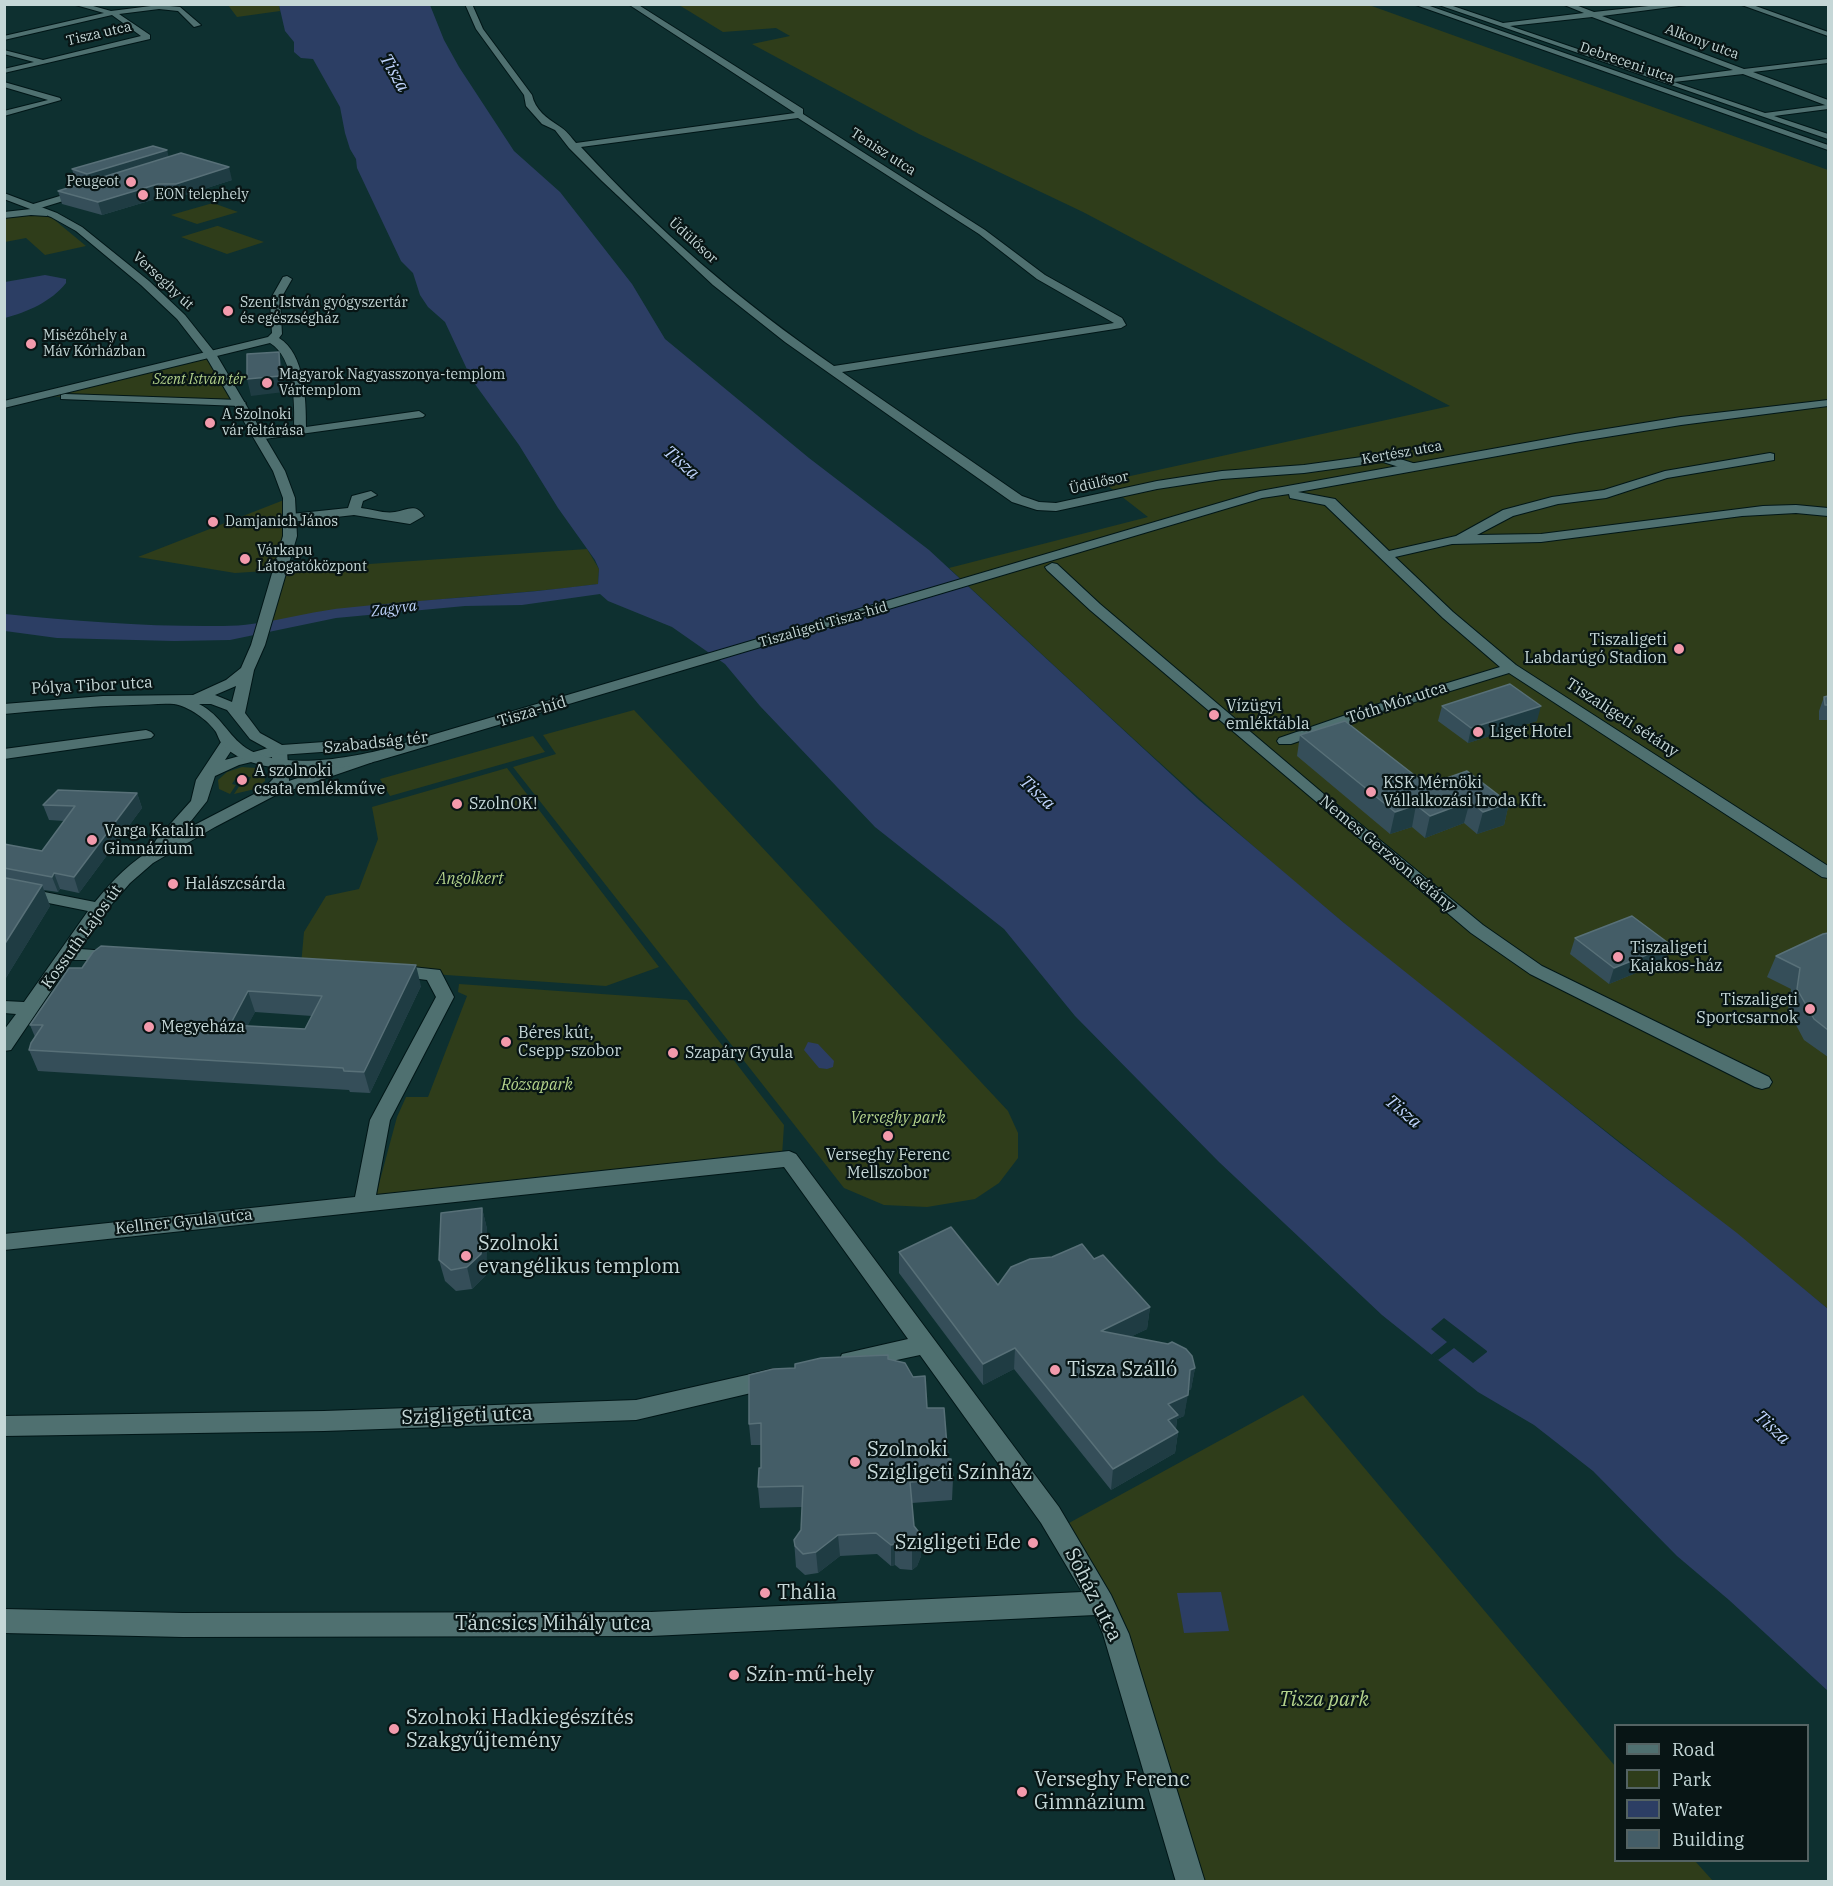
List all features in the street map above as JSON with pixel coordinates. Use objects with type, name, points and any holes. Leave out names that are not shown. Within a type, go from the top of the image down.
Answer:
[{"type":"street","points":[[75,4],[113,13]]},
{"type":"street","name":"Üdülősor","points":[[468,4],[480,29],[528,95],[530,106],[540,114],[545,122],[558,128],[572,146],[717,283],[789,340],[1008,493],[1037,506],[1067,506],[1157,485],[1222,475],[1304,469],[1384,458],[1412,467]]},
{"type":"street","name":"Tenisz utca","points":[[631,4],[800,111],[799,115],[982,232],[1041,277],[1118,320],[1120,326],[831,370]]},
{"type":"street","name":"Debreceni utca","points":[[1416,4],[1828,148]]},
{"type":"street","name":"Debreceni utca","points":[[1439,4],[1828,137]]},
{"type":"street","name":"Alkony utca","points":[[1565,4],[1828,105]]},
{"type":"street","points":[[1498,25],[1691,4]]},
{"type":"street","points":[[1742,4],[1828,34]]},
{"type":"street","points":[[4,38],[113,13],[159,7],[180,9],[197,25]]},
{"type":"street","name":"Tisza utca","points":[[113,13],[124,9]]},
{"type":"street","name":"Tisza utca","points":[[4,71],[147,37],[113,13]]},
{"type":"street","points":[[4,52],[42,62]]},
{"type":"street","points":[[1664,81],[1828,61]]},
{"type":"street","points":[[4,84],[57,100],[4,114]]},
{"type":"street","points":[[1763,115],[1828,105]]},
{"type":"street","points":[[572,146],[799,115]]},
{"type":"street","points":[[4,213],[90,190]]},
{"type":"street","name":"Verseghy út","points":[[4,196],[54,215],[79,229],[145,283],[181,317],[210,354]]},
{"type":"street","points":[[4,213],[31,212],[54,215]]},
{"type":"street","points":[[4,405],[272,339],[277,334],[274,300],[286,279]]},
{"type":"street","points":[[272,339],[284,344],[294,363],[298,390],[299,431]]},
{"type":"street","points":[[147,859],[189,815],[199,801],[204,780],[211,773],[229,742],[227,722],[230,707],[258,645],[290,536],[289,498],[279,471],[210,354]]},
{"type":"street","points":[[42,396],[240,403]]},
{"type":"street","name":"Kertész utca","points":[[1031,564],[1268,494],[1681,421],[1828,402]]},
{"type":"street","points":[[263,441],[299,431],[419,415]]},
{"type":"street","points":[[1460,539],[1508,513],[1557,500],[1606,494],[1665,475],[1770,457]]},
{"type":"street","points":[[1330,502],[1324,495],[1325,491],[1339,482],[1353,478]]},
{"type":"street","name":"Tiszaligeti sétány","points":[[1306,488],[1330,502],[1477,642],[1510,668],[1828,873]]},
{"type":"street","points":[[1268,494],[1300,495],[1330,502]]},
{"type":"street","points":[[354,511],[357,499],[371,495]]},
{"type":"street","points":[[1386,556],[1460,539],[1519,540],[1643,523],[1761,511],[1808,509],[1828,512]]},
{"type":"street","points":[[291,518],[354,511],[398,517]]},
{"type":"street","name":"Tiszaligeti Tisza-híd","points":[[616,687],[1031,564]]},
{"type":"street","name":"Nemes Gerzson sétány","points":[[1052,567],[1095,607],[1319,798],[1477,928],[1536,970],[1762,1082]]},
{"type":"street","name":"Tóth Mór utca","points":[[1285,741],[1377,709],[1510,668]]},
{"type":"street","points":[[181,701],[219,690],[245,677]]},
{"type":"street","name":"Tisza-híd","points":[[447,736],[616,687]]},
{"type":"street","name":"Pólya Tibor utca","points":[[4,709],[104,701],[181,701],[230,707]]},
{"type":"street","name":"Szabadság tér","points":[[181,701],[209,716],[229,742],[253,758],[280,757],[447,736]]},
{"type":"street","name":"Szabadság tér","points":[[230,707],[255,736],[280,757],[312,765],[371,758],[447,736]]},
{"type":"street","points":[[4,754],[146,735]]},
{"type":"street","points":[[268,793],[280,780],[280,757]]},
{"type":"street","points":[[211,773],[233,762],[253,758]]},
{"type":"street","name":"Kossuth Lajos út","points":[[4,1045],[99,908],[124,879],[147,859],[209,823],[268,793],[371,758]]},
{"type":"street","points":[[4,889],[99,908]]},
{"type":"street","points":[[67,954],[135,957]]},
{"type":"street","points":[[375,970],[434,974],[445,997],[380,1120],[364,1203],[789,1159],[923,1345],[829,1366]]},
{"type":"street","points":[[4,1007],[29,1008]]},
{"type":"street","name":"Kellner Gyula utca","points":[[4,1242],[364,1203]]},
{"type":"street","name":"Sóház utca","points":[[923,1345],[1050,1515],[1102,1603],[1116,1634],[1191,1881]]},
{"type":"street","name":"Szigligeti utca","points":[[4,1426],[324,1421],[636,1410],[794,1374]]},
{"type":"street","name":"Táncsics Mihály utca","points":[[4,1621],[183,1625],[651,1624],[1102,1603]]},
{"type":"green space","points":[[228,5],[279,5],[280,11],[237,17]]},
{"type":"green space","points":[[679,5],[1369,5],[1828,170],[1828,1309],[1345,924],[1145,749],[949,568],[1148,517],[1103,482],[1450,406],[1083,212],[919,134],[752,44],[790,36],[776,28],[723,32]]},
{"type":"green space","points":[[213,203],[238,212],[197,224],[171,215]]},
{"type":"green space","points":[[42,214],[51,217],[86,246],[45,255],[26,238],[5,242],[5,218]]},
{"type":"green space","points":[[217,226],[264,242],[227,254],[181,237]]},
{"type":"green space","name":"Szent István tér","points":[[210,354],[240,403],[42,396]]},
{"type":"green space","points":[[289,498],[282,570],[587,549],[599,569],[598,584],[390,604],[266,623],[281,570],[235,573],[138,557]]},
{"type":"green space","name":"Verseghy park","points":[[634,710],[1008,1111],[1018,1133],[1018,1158],[999,1183],[975,1199],[927,1207],[884,1205],[844,1188],[513,767],[556,754],[543,735]]},
{"type":"green space","points":[[533,736],[545,752],[390,796],[380,779]]},
{"type":"green space","points":[[242,767],[256,768],[265,773],[265,781],[255,789],[234,794],[240,785],[247,785],[251,777],[237,776],[232,784],[236,785],[230,794],[219,789],[218,780],[227,772]]},
{"type":"green space","name":"Angolkert","points":[[507,768],[659,967],[606,986],[301,965],[304,932],[326,896],[359,889],[378,839],[372,807]]},
{"type":"green space","name":"Rózsapark","points":[[459,984],[687,1000],[784,1125],[782,1156],[376,1195],[397,1117],[406,1097],[428,1097],[467,996],[458,992]]},
{"type":"green space","name":"Tisza park","points":[[1303,1395],[1614,1765],[1614,1862],[1696,1862],[1713,1881],[1191,1881],[1116,1634],[1058,1529]]},
{"type":"water","points":[[279,5],[430,5],[444,40],[459,67],[514,151],[560,192],[632,284],[665,339],[809,458],[929,550],[1199,800],[1344,923],[1621,1144],[1737,1233],[1828,1309],[1828,1691],[1729,1600],[1677,1556],[1593,1471],[1534,1425],[1478,1392],[1382,1315],[1219,1162],[1075,1016],[1004,929],[875,827],[760,706],[725,664],[672,627],[608,601],[600,594],[522,605],[465,606],[336,618],[230,640],[57,638],[5,631],[5,614],[141,624],[238,625],[344,608],[598,584],[599,569],[595,560],[558,508],[519,445],[472,380],[445,322],[428,307],[420,295],[413,273],[401,261],[357,168],[356,159],[345,133],[340,107],[313,59],[301,58],[294,52],[294,42],[285,31]]},
{"type":"water","points":[[45,275],[66,279],[66,283],[53,296],[38,305],[5,318],[5,282]]},
{"type":"water","points":[[808,1042],[818,1044],[834,1061],[833,1067],[819,1068],[804,1050]]},
{"type":"water","points":[[1221,1592],[1229,1631],[1184,1633],[1177,1593]]},
{"type":"pier","points":[[1444,1318],[1487,1352],[1473,1363],[1454,1348],[1438,1360],[1431,1355],[1447,1342],[1431,1329]]},
{"type":"building","points":[[153,146],[167,150],[87,174],[72,169]]},
{"type":"building","points":[[181,153],[229,167],[176,184],[158,184],[98,202],[58,191]]},
{"type":"building","points":[[279,352],[280,376],[247,379],[247,354]]},
{"type":"building","points":[[1510,684],[1541,706],[1471,728],[1442,706]]},
{"type":"building","points":[[1828,696],[1828,705],[1825,705],[1824,697]]},
{"type":"building","points":[[1345,721],[1427,785],[1467,771],[1509,803],[1483,812],[1470,801],[1430,816],[1416,805],[1395,812],[1300,735]]},
{"type":"building","points":[[58,790],[137,793],[74,877],[54,873],[52,877],[4,868],[4,844],[42,851],[75,806],[43,805]]},
{"type":"building","points":[[6,878],[42,885],[4,945],[4,882]]},
{"type":"building","points":[[1632,916],[1671,945],[1614,968],[1575,938]]},
{"type":"building","points":[[1828,933],[1828,1030],[1814,1019],[1797,989],[1800,968],[1776,956]]},
{"type":"building","name":"Megyeháza","points":[[101,946],[416,965],[364,1072],[344,1071],[343,1068],[29,1050],[43,1025],[30,1025],[69,968],[82,968],[93,952]],"holes":[[[248,991],[322,996],[305,1029],[230,1025]]]},
{"type":"building","points":[[482,1208],[481,1254],[467,1267],[451,1270],[439,1260],[441,1213]]},
{"type":"building","name":"Tisza Szálló","points":[[951,1227],[998,1285],[1011,1267],[1030,1259],[1052,1257],[1082,1244],[1094,1259],[1103,1255],[1150,1307],[1101,1331],[1168,1344],[1172,1342],[1186,1349],[1192,1356],[1195,1368],[1190,1370],[1188,1395],[1168,1404],[1178,1415],[1168,1420],[1178,1432],[1113,1469],[1015,1348],[983,1364],[899,1252]]},
{"type":"building","name":"Szolnoki Szigligeti Színház","points":[[888,1355],[888,1359],[905,1363],[913,1377],[925,1376],[927,1408],[944,1408],[948,1459],[951,1459],[953,1479],[910,1482],[914,1526],[921,1535],[917,1545],[912,1549],[891,1545],[876,1533],[838,1535],[816,1552],[803,1554],[795,1546],[794,1540],[801,1530],[803,1486],[758,1487],[759,1468],[761,1468],[761,1423],[749,1424],[749,1375],[773,1369],[795,1368],[795,1364],[821,1358]]},
{"type":"place","name":"Peugeot","points":[[131,182]]},
{"type":"place","name":"EON telephely","points":[[143,195]]},
{"type":"place","name":"Szent István gyógyszertár és egészségház","points":[[228,311]]},
{"type":"place","name":"Misézőhely a Máv Kórházban","points":[[31,344]]},
{"type":"place","name":"Magyarok Nagyasszonya-templom Vártemplom","points":[[267,383]]},
{"type":"place","name":"A Szolnoki vár feltárása","points":[[210,423]]},
{"type":"place","name":"Damjanich János","points":[[213,522]]},
{"type":"place","name":"Várkapu Látogatóközpont","points":[[245,559]]},
{"type":"place","name":"Tiszaligeti Labdarúgó Stadion","points":[[1679,649]]},
{"type":"place","name":"Vízügyi emléktábla","points":[[1214,715]]},
{"type":"place","name":"Liget Hotel","points":[[1478,732]]},
{"type":"place","name":"A szolnoki csata emlékműve","points":[[242,780]]},
{"type":"place","name":"KSK Mérnöki Vállalkozási Iroda Kft.","points":[[1371,792]]},
{"type":"place","name":"SzolnOK!","points":[[457,804]]},
{"type":"place","name":"Varga Katalin Gimnázium","points":[[92,840]]},
{"type":"place","name":"Halászcsárda","points":[[173,884]]},
{"type":"place","name":"Tiszaligeti Kajakos-ház","points":[[1618,957]]},
{"type":"place","name":"Tiszaligeti Sportcsarnok","points":[[1810,1009]]},
{"type":"place","name":"Megyeháza","points":[[149,1027]]},
{"type":"place","name":"Béres kút, Csepp-szobor","points":[[506,1042]]},
{"type":"place","name":"Szapáry Gyula","points":[[673,1053]]},
{"type":"place","name":"Verseghy Ferenc Mellszobor","points":[[888,1136]]},
{"type":"place","name":"Szolnoki evangélikus templom","points":[[466,1256]]},
{"type":"place","name":"Tisza Szálló","points":[[1055,1370]]},
{"type":"place","name":"Szolnoki Szigligeti Színház","points":[[855,1462]]},
{"type":"place","name":"Szigligeti Ede","points":[[1033,1543]]},
{"type":"place","name":"Thália","points":[[765,1593]]},
{"type":"place","name":"Szín-mű-hely","points":[[734,1675]]},
{"type":"place","name":"Szolnoki Hadkiegészítés Szakgyűjtemény","points":[[394,1729]]},
{"type":"place","name":"Verseghy Ferenc Gimnázium","points":[[1022,1792]]},
{"type":"water label","name":"Tisza","points":[[394,73]]},
{"type":"water label","name":"Tisza","points":[[681,463]]},
{"type":"water label","name":"Zagyva","points":[[394,609]]},
{"type":"water label","name":"Tisza","points":[[1037,793]]},
{"type":"water label","name":"Tisza","points":[[1403,1112]]},
{"type":"water label","name":"Tisza","points":[[1772,1428]]}]
